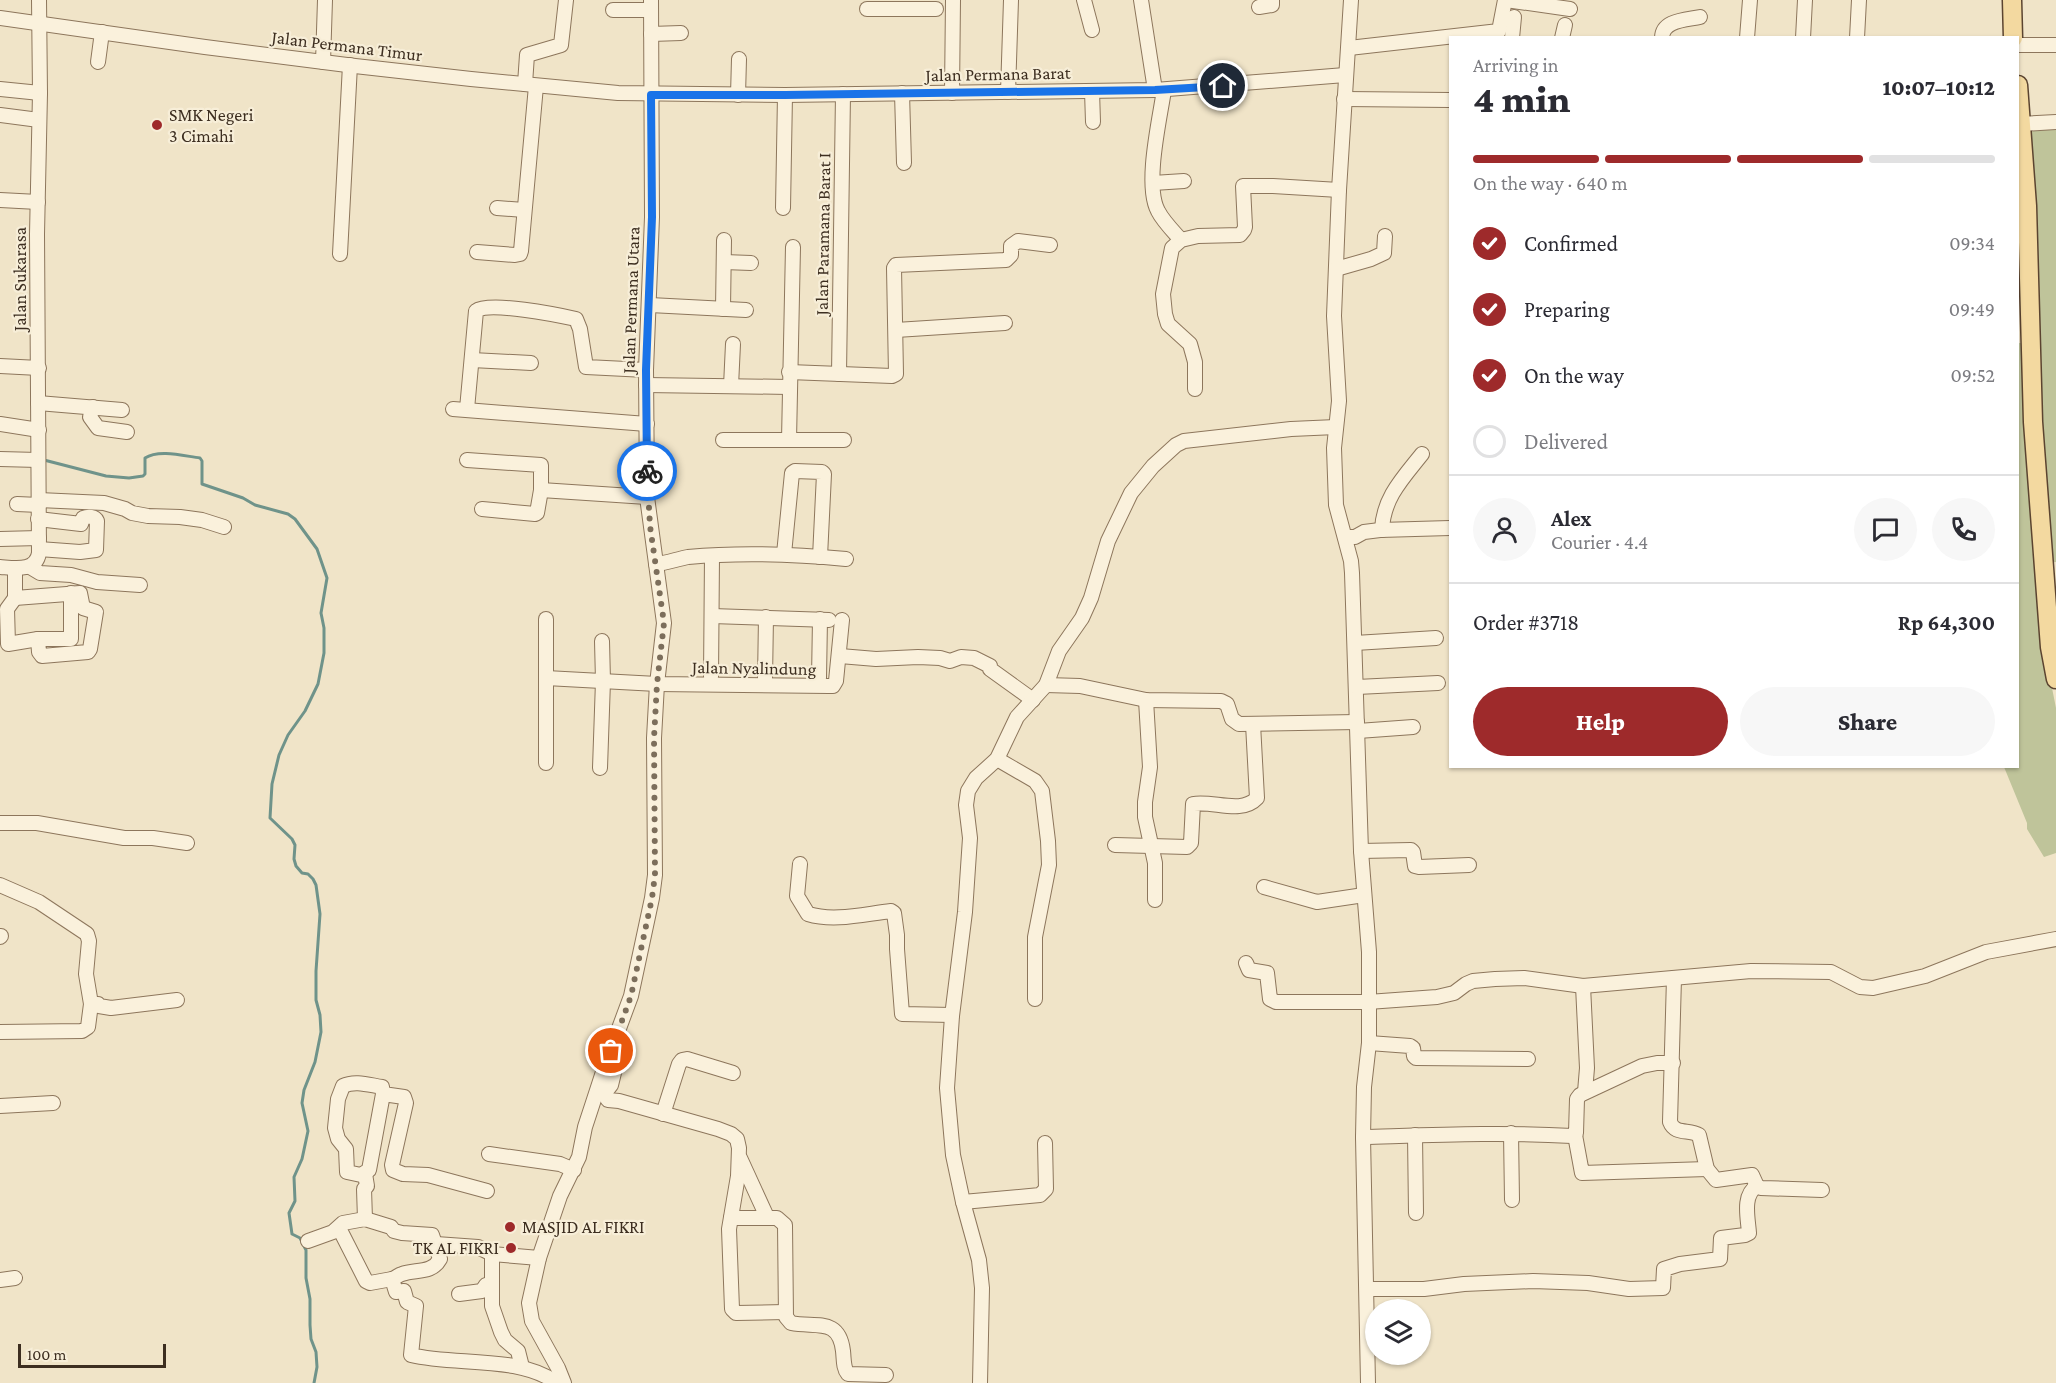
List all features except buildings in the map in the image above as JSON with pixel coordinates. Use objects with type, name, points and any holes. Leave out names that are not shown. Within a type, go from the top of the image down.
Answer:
[{"type":"main road","points":[[2012,0],[2013,36]]},
{"type":"main road","points":[[2019,98],[2033,422],[2050,647],[2056,679]]},
{"type":"street","name":"Jalan Sukarasa","points":[[36,553],[39,430],[39,0]]},
{"type":"street","points":[[323,62],[325,0]]},
{"type":"street","points":[[477,252],[520,254],[531,85],[527,55],[561,45],[566,0]]},
{"type":"street","points":[[952,0],[952,93]]},
{"type":"street","points":[[1008,92],[1011,0]]},
{"type":"street","points":[[1084,0],[1092,30]]},
{"type":"street","points":[[1141,0],[1160,90],[1154,160],[1155,202],[1157,210],[1180,240]]},
{"type":"street","points":[[1259,7],[1272,5],[1272,0]]},
{"type":"street","points":[[1351,0],[1349,48],[1345,75],[1334,316],[1339,389],[1335,489],[1340,523],[1352,573],[1361,851],[1369,952],[1368,1043],[1363,1137],[1368,1383]]},
{"type":"street","points":[[1455,36],[1499,31],[1505,0],[1570,9]]},
{"type":"street","points":[[1747,36],[1750,0]]},
{"type":"street","points":[[1803,36],[1805,0]]},
{"type":"street","points":[[1857,36],[1859,0]]},
{"type":"street","points":[[867,9],[906,4],[936,9]]},
{"type":"street","points":[[613,10],[651,5]]},
{"type":"street","name":"Jalan Permana Utara","points":[[564,1383],[529,1313],[529,1304],[539,1258],[560,1196],[579,1157],[585,1127],[603,1069],[631,996],[655,875],[654,738],[664,623],[647,497],[646,370],[652,217],[651,5]]},
{"type":"street","points":[[1512,36],[1514,17]]},
{"type":"street","points":[[1662,36],[1664,28],[1668,24],[1700,17]]},
{"type":"street","name":"Jalan Permana Timur","points":[[0,18],[323,62],[531,85],[651,95]]},
{"type":"street","points":[[98,62],[102,32]]},
{"type":"street","points":[[651,34],[681,33]]},
{"type":"street","points":[[1349,48],[1449,37]]},
{"type":"street","points":[[2019,45],[2056,45]]},
{"type":"street","points":[[738,95],[739,59]]},
{"type":"street","points":[[340,254],[350,65]]},
{"type":"street","name":"Jalan Permana Barat","points":[[651,95],[1160,90],[1345,75]]},
{"type":"street","points":[[0,89],[40,93]]},
{"type":"street","points":[[1092,91],[1093,122]]},
{"type":"street","points":[[902,93],[904,163]]},
{"type":"street","name":"Jalan Paramana Barat I","points":[[839,374],[843,94]]},
{"type":"street","points":[[783,208],[785,95]]},
{"type":"street","points":[[1344,99],[1449,100]]},
{"type":"street","points":[[0,115],[39,120]]},
{"type":"street","points":[[2021,124],[2056,122]]},
{"type":"street","points":[[1153,183],[1184,181]]},
{"type":"street","points":[[1195,389],[1195,362],[1190,344],[1167,324],[1165,314],[1163,294],[1172,248],[1180,240],[1198,236],[1240,235],[1245,227],[1243,186],[1339,190]]},
{"type":"street","points":[[0,200],[38,202]]},
{"type":"street","points":[[497,208],[524,210]]},
{"type":"street","points":[[1336,269],[1371,260],[1384,253],[1385,236]]},
{"type":"street","points":[[723,309],[724,240]]},
{"type":"street","points":[[789,372],[892,376],[896,374],[894,268],[896,265],[1006,260],[1011,255],[1011,246],[1018,241],[1050,245]]},
{"type":"street","points":[[789,440],[793,247]]},
{"type":"street","points":[[724,262],[751,262]]},
{"type":"street","points":[[650,305],[746,310]]},
{"type":"street","points":[[646,370],[586,368],[579,323],[576,319],[513,308],[484,307],[476,311],[472,360],[460,409],[647,424]]},
{"type":"street","points":[[896,330],[1005,323]]},
{"type":"street","points":[[731,386],[733,344]]},
{"type":"street","points":[[472,360],[531,363]]},
{"type":"street","points":[[0,366],[39,368]]},
{"type":"street","points":[[646,385],[789,387]]},
{"type":"street","points":[[38,403],[122,410]]},
{"type":"street","points":[[93,407],[90,417],[98,428],[127,432]]},
{"type":"street","points":[[0,424],[39,430]]},
{"type":"street","points":[[980,1383],[982,1288],[974,1239],[953,1155],[947,1088],[952,1015],[965,912],[970,838],[967,797],[971,786],[976,778],[997,759],[1011,726],[1046,685],[1059,651],[1082,618],[1108,541],[1131,493],[1142,478],[1165,455],[1176,445],[1191,440],[1291,429],[1336,427]]},
{"type":"street","points":[[723,440],[844,440]]},
{"type":"street","points":[[1382,530],[1383,518],[1393,491],[1422,454]]},
{"type":"street","points":[[0,459],[38,460]]},
{"type":"street","points":[[467,460],[541,465],[539,510],[535,514],[482,509]]},
{"type":"street","points":[[784,554],[792,473],[795,471],[822,472],[824,474],[820,557]]},
{"type":"street","points":[[541,490],[647,497]]},
{"type":"street","points":[[38,508],[104,503],[132,513],[202,520],[224,527]]},
{"type":"street","points":[[0,539],[36,553],[96,550],[96,519],[85,517],[81,524],[38,508],[17,504]]},
{"type":"street","points":[[1345,537],[1355,537],[1364,532],[1382,530],[1449,528]]},
{"type":"street","points":[[78,577],[80,552]]},
{"type":"street","points":[[0,567],[15,568],[36,553]]},
{"type":"street","points":[[36,553],[40,573],[78,577],[97,582],[140,585]]},
{"type":"street","points":[[656,560],[670,562],[684,558],[712,556],[784,554],[846,559]]},
{"type":"street","points":[[711,677],[712,556]]},
{"type":"street","points":[[15,568],[15,598],[7,609],[4,644],[38,639],[71,639],[71,593]]},
{"type":"street","points":[[15,598],[81,594],[83,608],[96,612],[90,649],[84,653],[42,656],[39,652],[38,639]]},
{"type":"street","points":[[712,616],[831,620]]},
{"type":"street","points":[[765,679],[766,617]]},
{"type":"street","points":[[546,619],[546,763]]},
{"type":"street","points":[[831,620],[839,662],[859,656],[876,659],[940,658],[950,661],[961,657],[974,658],[990,666],[990,669],[1033,700]]},
{"type":"street","points":[[819,678],[831,620]]},
{"type":"street","points":[[1355,643],[1436,638]]},
{"type":"street","points":[[600,768],[602,642]]},
{"type":"street","name":"Jalan Nyalindung","points":[[657,684],[833,686],[839,662]]},
{"type":"street","points":[[546,678],[657,684]]},
{"type":"street","points":[[1357,687],[1438,683]]},
{"type":"street","points":[[1046,685],[1080,686],[1146,700],[1221,701],[1227,704],[1234,722],[1413,727]]},
{"type":"street","points":[[1146,700],[1150,767],[1144,808],[1155,863],[1155,900]]},
{"type":"street","points":[[1115,845],[1189,846],[1193,804],[1239,806],[1247,805],[1257,798],[1253,724]]},
{"type":"street","points":[[997,759],[1035,781],[1042,791],[1049,865],[1035,937],[1035,999]]},
{"type":"street","points":[[0,824],[37,823],[124,838],[153,837],[187,843]]},
{"type":"street","points":[[1361,851],[1411,850],[1415,866],[1419,867],[1469,865]]},
{"type":"street","points":[[800,864],[797,896],[808,914],[836,918],[891,911],[894,913],[902,1014],[952,1015]]},
{"type":"street","points":[[0,885],[39,902],[87,934],[89,941],[86,974],[91,1004],[90,1022],[85,1030],[0,1032]]},
{"type":"street","points":[[1264,887],[1317,902],[1364,895]]},
{"type":"street","points":[[1246,963],[1249,970],[1267,972],[1270,999],[1273,1002],[1368,1002],[1437,997],[1454,993],[1473,981],[1495,979],[1524,978],[1583,986],[1751,971],[1831,972],[1865,988],[1873,988],[1924,976],[1986,952],[2056,939]]},
{"type":"street","points":[[1674,978],[1670,1122],[1675,1130],[1694,1132],[1699,1135],[1707,1169],[1716,1180],[1752,1175],[1757,1186]]},
{"type":"street","points":[[1583,986],[1587,1068],[1585,1092]]},
{"type":"street","points":[[91,1004],[111,1008],[177,1000]]},
{"type":"street","points":[[615,1039],[621,1046],[617,1093],[737,1138],[739,1156],[729,1229],[734,1312],[785,1312]]},
{"type":"street","points":[[1368,1043],[1410,1046],[1416,1058],[1528,1059]]},
{"type":"street","points":[[664,1110],[682,1060],[687,1059],[733,1074]]},
{"type":"street","points":[[1673,1063],[1642,1066],[1585,1092],[1577,1099],[1575,1135],[1582,1173],[1707,1169]]},
{"type":"street","points":[[348,1083],[382,1087],[383,1094],[369,1170],[365,1174],[346,1172],[346,1149],[338,1139],[336,1132],[338,1099],[343,1086],[348,1083]]},
{"type":"street","points":[[383,1094],[404,1097],[406,1103],[392,1165],[393,1170],[403,1174],[428,1175],[487,1191]]},
{"type":"street","points":[[0,1106],[53,1103]]},
{"type":"street","points":[[1363,1137],[1512,1133],[1575,1135]]},
{"type":"street","points":[[1512,1133],[1512,1200]]},
{"type":"street","points":[[1415,1135],[1416,1213]]},
{"type":"street","points":[[963,1202],[1043,1193],[1046,1189],[1045,1143]]},
{"type":"street","points":[[489,1154],[560,1164],[574,1170]]},
{"type":"street","points":[[739,1156],[767,1217]]},
{"type":"street","points":[[365,1174],[367,1186],[364,1189],[363,1201],[365,1219]]},
{"type":"street","points":[[1367,1289],[1533,1281],[1588,1283],[1629,1289],[1663,1288],[1664,1269],[1720,1259],[1721,1238],[1745,1236],[1749,1233],[1748,1199],[1751,1190],[1757,1186],[1771,1189],[1822,1190]]},
{"type":"street","points":[[731,1218],[777,1218],[785,1225],[785,1312],[791,1323],[826,1326],[838,1333],[842,1340],[845,1370],[848,1374],[886,1375]]},
{"type":"street","points":[[308,1241],[339,1228],[343,1223],[365,1219],[402,1233],[432,1235],[440,1259],[437,1264],[425,1270],[370,1283],[366,1281],[339,1228]]},
{"type":"street","points":[[435,1244],[478,1247],[492,1254],[539,1258]]},
{"type":"street","points":[[492,1254],[492,1306],[501,1332],[505,1340],[518,1352],[522,1367]]},
{"type":"street","points":[[0,1280],[15,1278]]},
{"type":"street","points":[[393,1279],[396,1292],[404,1291],[407,1302],[416,1306],[410,1353],[412,1356],[522,1367],[542,1374],[557,1383]]},
{"type":"street","points":[[459,1294],[482,1291],[486,1285],[492,1284]]},
{"type":"green space","points":[[2056,126],[2056,562],[2038,564],[2044,648],[2056,708],[2056,853],[2044,857],[2027,829],[2027,823],[2004,768],[2019,768],[2019,343],[2036,343],[2026,127]]},
{"type":"waterway","points":[[44,460],[106,476],[129,478],[145,474],[145,458],[151,455],[172,454],[200,458],[202,484],[243,498],[255,505],[288,514],[295,519],[317,549],[327,578],[321,613],[324,628],[324,653],[318,684],[279,755],[272,784],[270,818],[292,839],[295,845],[296,866],[302,873],[308,874],[313,879],[320,914],[316,1000],[321,1032],[315,1062],[304,1090],[302,1103],[308,1131],[302,1159],[294,1177],[295,1201],[289,1213],[292,1234],[300,1238],[306,1250],[311,1339],[316,1352],[317,1367],[314,1383]]},
{"type":"way so far","points":[[611,1051],[631,996],[655,875],[654,738],[664,623],[650,526],[647,471]]},
{"type":"place","name":"SMK Negeri 3 Cimahi","points":[[157,125]]},
{"type":"place","name":"MASJID AL FIKRI","points":[[510,1227]]},
{"type":"place","name":"TK AL FIKRI","points":[[511,1248]]},
{"type":"route","points":[[647,471],[646,370],[652,217],[651,95],[1155,90],[1223,86]]}]
